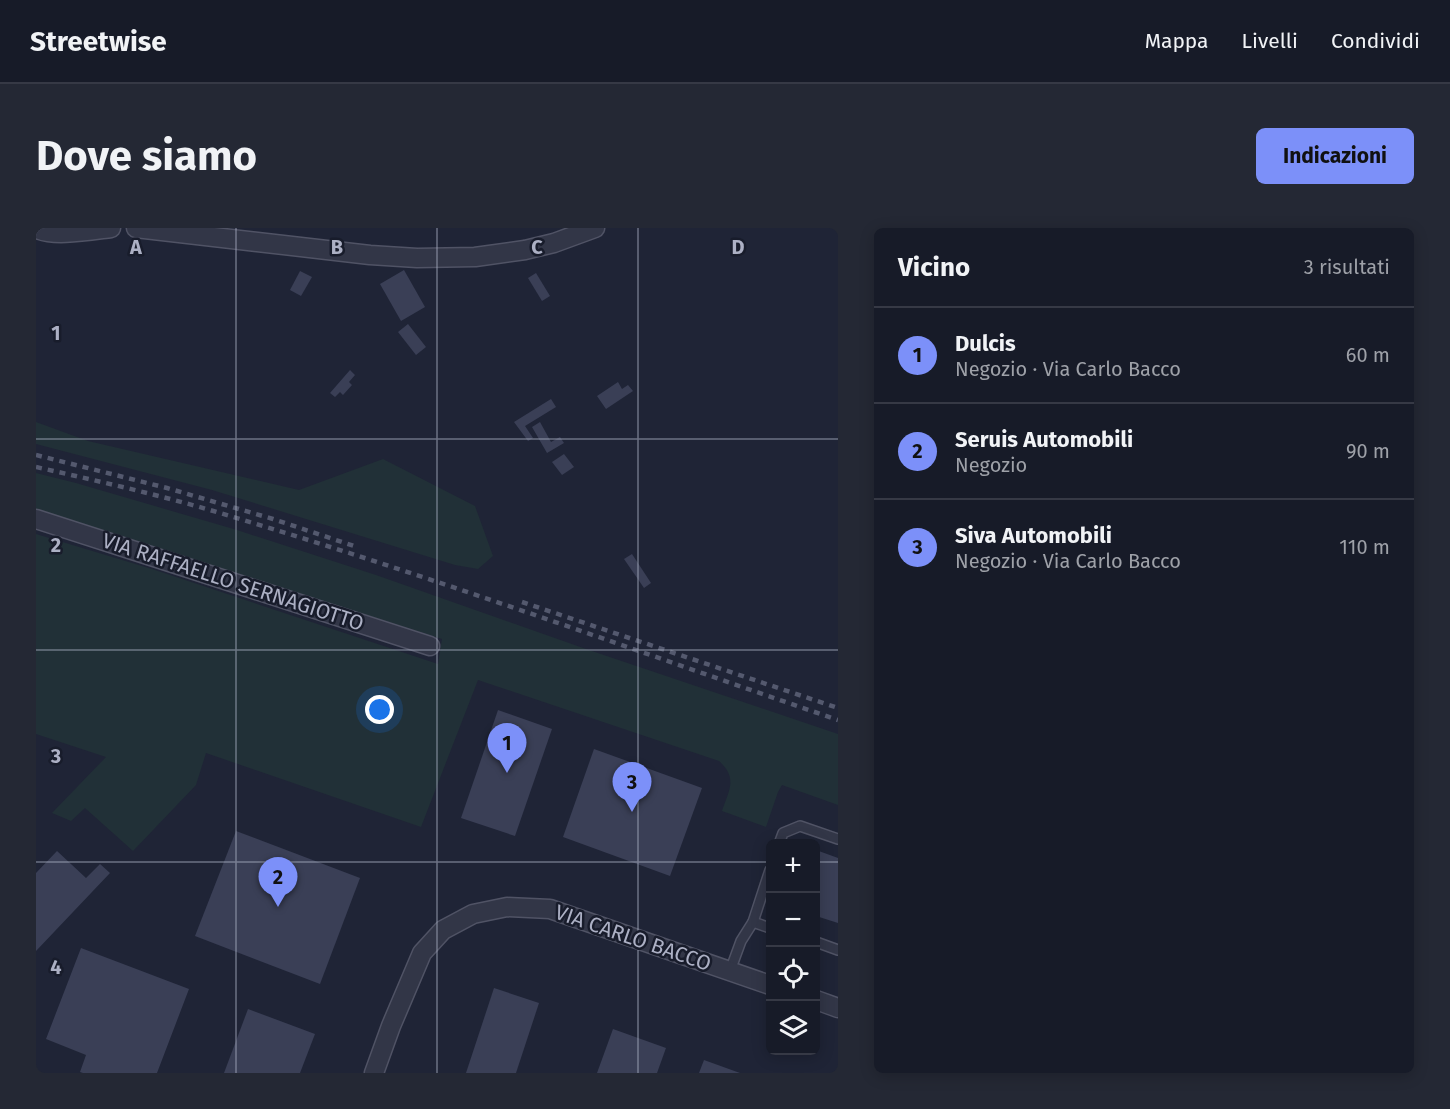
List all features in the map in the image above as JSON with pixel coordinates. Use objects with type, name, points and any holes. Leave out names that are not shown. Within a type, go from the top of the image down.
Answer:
[{"type":"street","points":[[36,228],[53,233],[111,228]]},
{"type":"street","points":[[136,228],[370,255],[417,258],[475,257],[525,250],[554,243],[595,228]]},
{"type":"street","name":"VIA RAFFAELLO SERNAGIOTTO","points":[[36,519],[430,646]]},
{"type":"street","name":"VIA CARLO BACCO","points":[[374,1073],[422,953],[443,930],[473,914],[507,907],[550,909],[766,983]]},
{"type":"street","points":[[819,1001],[838,1008]]},
{"type":"lane","points":[[781,839],[783,833],[800,826],[838,839]]},
{"type":"lane","points":[[730,971],[741,940],[753,922],[766,884]]},
{"type":"lane","points":[[753,922],[766,926]]},
{"type":"lane","points":[[820,943],[838,950]]},
{"type":"shaded area","points":[[36,422],[88,441],[299,490],[383,459],[475,506],[493,556],[478,569],[455,565],[212,490],[36,444]]},
{"type":"shaded area","points":[[36,473],[237,530],[376,575],[838,734],[838,805],[782,785],[766,827],[722,811],[730,779],[725,767],[719,761],[478,680],[421,827],[206,753],[196,785],[133,851],[85,808],[71,821],[52,813],[106,757],[36,734],[36,534],[152,569],[438,664],[442,639],[36,510]]},
{"type":"building","points":[[404,270],[425,307],[401,321],[380,284]]},
{"type":"building","points":[[300,271],[312,277],[301,296],[290,290]]},
{"type":"building","points":[[536,273],[550,296],[542,301],[528,278]]},
{"type":"building","points":[[408,324],[426,347],[416,355],[398,332]]},
{"type":"building","points":[[350,370],[355,375],[349,382],[352,385],[343,395],[340,392],[335,397],[330,393]]},
{"type":"building","points":[[618,382],[622,389],[628,385],[633,391],[606,409],[597,396]]},
{"type":"building","points":[[551,399],[556,407],[525,426],[533,438],[528,441],[514,422]]},
{"type":"building","points":[[540,422],[551,442],[560,437],[564,443],[547,453],[532,427]]},
{"type":"building","points":[[564,454],[574,467],[562,475],[552,462]]},
{"type":"building","points":[[632,554],[651,583],[644,588],[624,559]]},
{"type":"building","points":[[498,710],[552,729],[515,836],[461,818]]},
{"type":"building","points":[[594,749],[702,788],[670,876],[563,837]]},
{"type":"building","points":[[236,831],[360,878],[320,984],[195,936]]},
{"type":"building","points":[[57,851],[86,878],[100,864],[110,873],[36,951],[36,873]]},
{"type":"building","points":[[820,851],[838,858],[838,923],[820,917]]},
{"type":"building","points":[[81,948],[189,989],[157,1073],[83,1073],[80,1072],[86,1055],[46,1039]]},
{"type":"building","points":[[494,988],[539,1003],[516,1073],[466,1073]]},
{"type":"building","points":[[248,1009],[315,1034],[300,1073],[224,1073]]},
{"type":"building","points":[[613,1029],[666,1048],[657,1073],[597,1073]]},
{"type":"building","points":[[704,1060],[740,1073],[699,1073]]},
{"type":"railway","points":[[36,455],[167,488],[273,519],[357,547]]},
{"type":"railway","points":[[36,467],[175,500],[298,537],[453,587],[838,720]]},
{"type":"railway","points":[[522,602],[838,708]]},
{"type":"place","name":"Dulcis","points":[[507,773]]},
{"type":"place","name":"Siva Automobili","points":[[632,812]]},
{"type":"place","name":"Seruis Automobili","points":[[278,907]]}]
